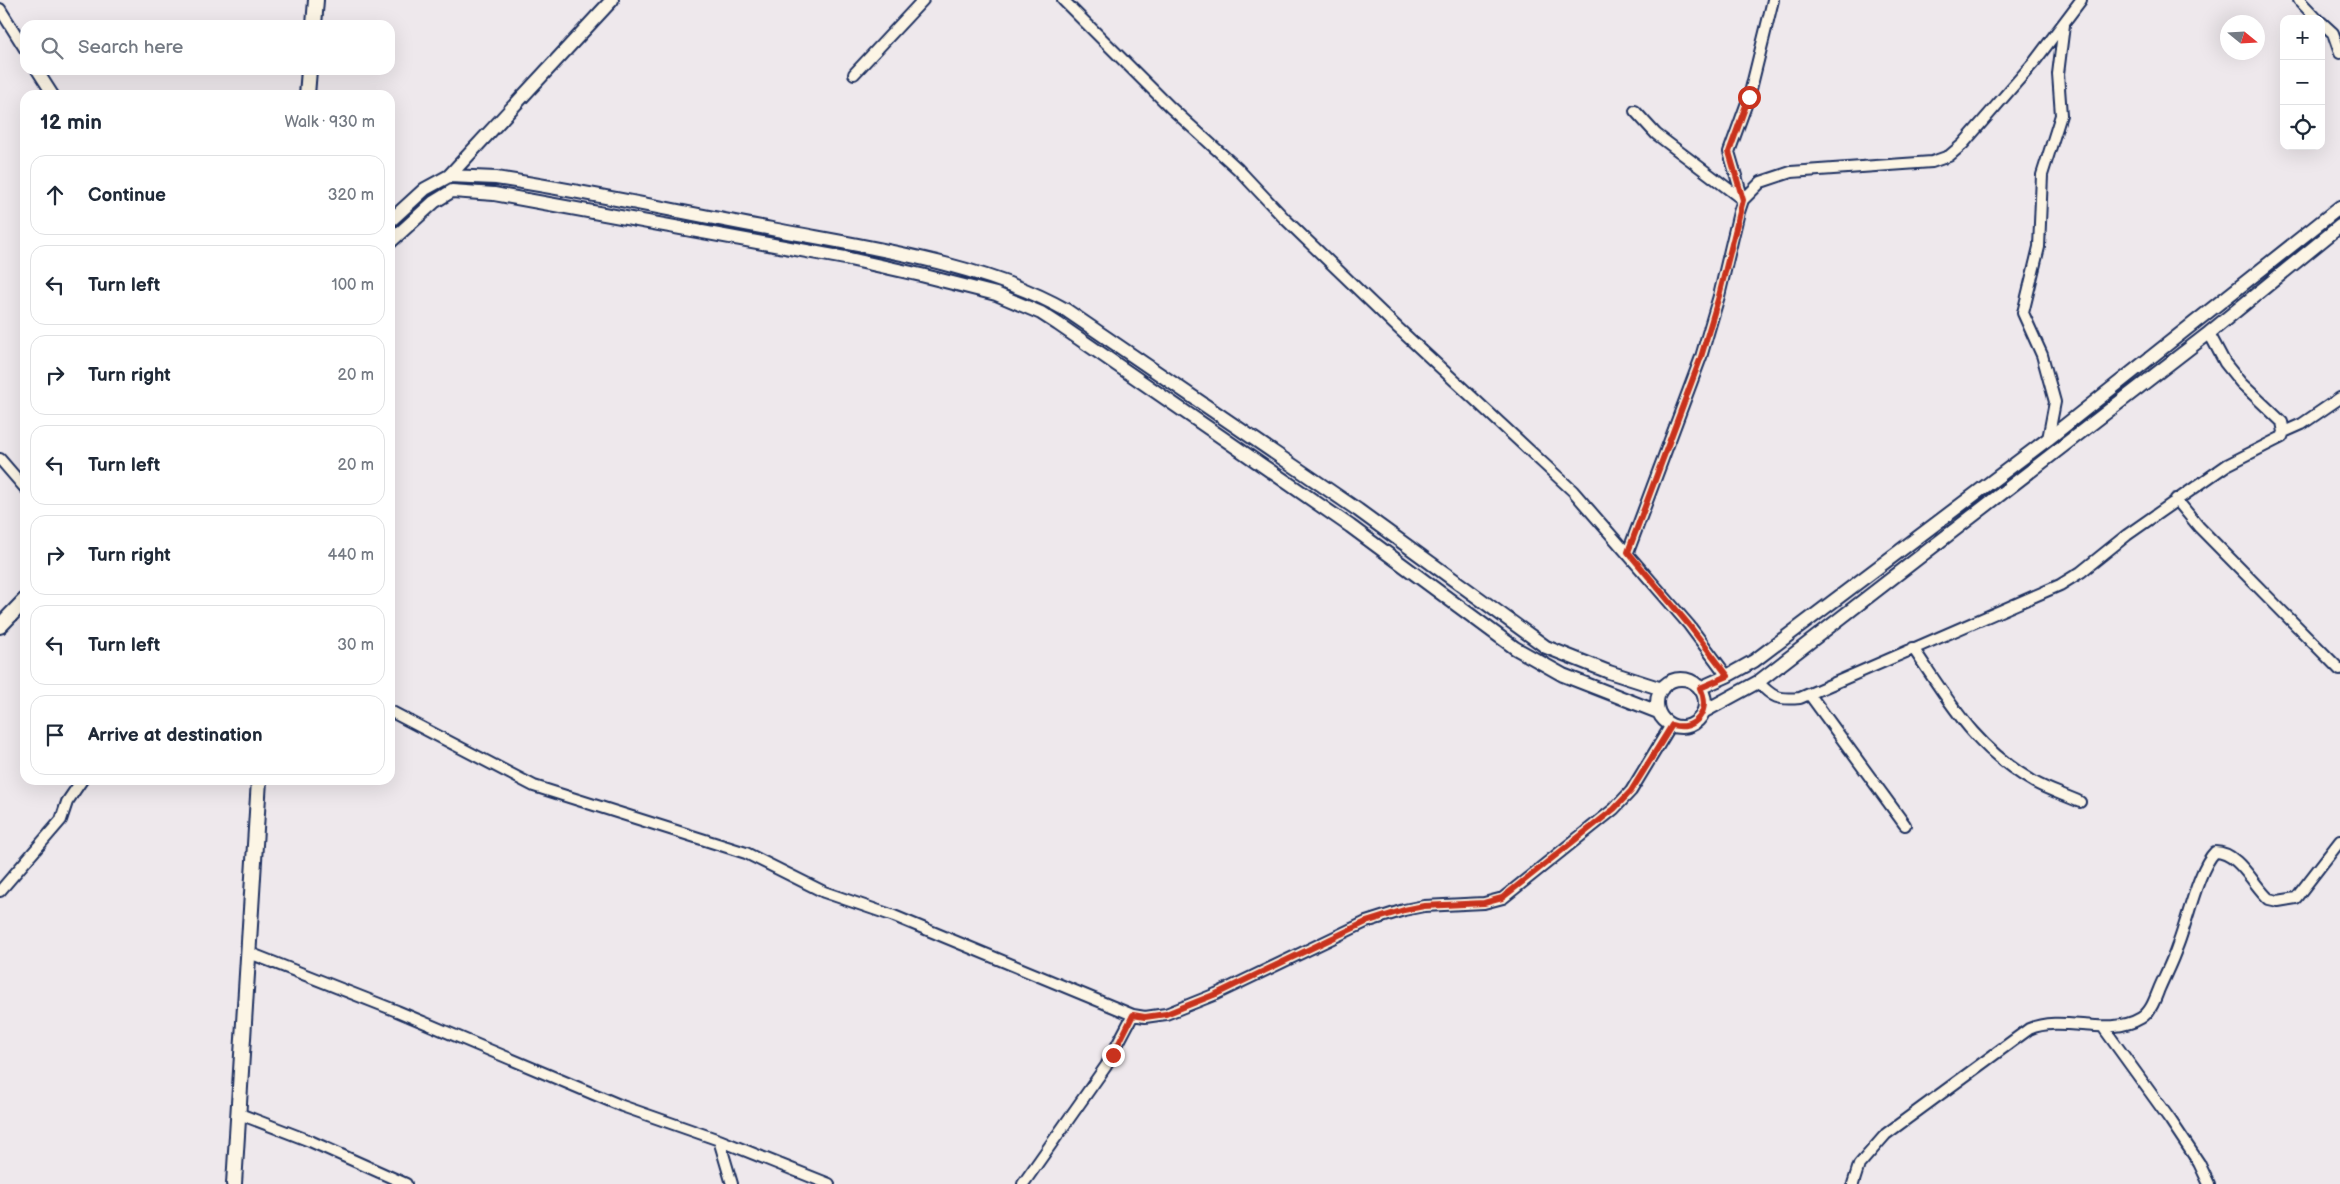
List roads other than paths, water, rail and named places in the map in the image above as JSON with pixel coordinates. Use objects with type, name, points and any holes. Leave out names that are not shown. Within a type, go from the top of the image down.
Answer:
[{"type":"main road","points":[[314,20],[316,0]]},
{"type":"main road","points":[[307,90],[308,75]]},
{"type":"main road","points":[[0,626],[20,605]]},
{"type":"main road","points":[[234,1184],[259,785]]},
{"type":"street","points":[[395,216],[425,189],[449,176],[612,0]]},
{"type":"street","points":[[854,74],[923,0]]},
{"type":"street","points":[[1063,0],[1170,108],[1238,169],[1284,218],[1398,328],[1573,491],[1628,552],[1689,625],[1728,676]]},
{"type":"street","points":[[1743,200],[1729,152],[1749,97],[1774,0]]},
{"type":"street","points":[[1628,552],[1701,357],[1743,200],[1761,182],[1791,172],[1932,162],[1949,156],[1963,144],[2064,24],[2081,0]]},
{"type":"street","points":[[2299,0],[2314,15]]},
{"type":"street","points":[[0,8],[20,41]]},
{"type":"street","points":[[2048,439],[2055,402],[2042,356],[2023,314],[2039,246],[2042,175],[2061,115],[2058,74],[2064,24]]},
{"type":"street","points":[[2325,26],[2333,33],[2340,53]]},
{"type":"street","points":[[40,75],[50,90]]},
{"type":"street","points":[[1635,112],[1656,134],[1743,200]]},
{"type":"street","points":[[449,176],[496,178],[534,184],[848,244],[924,260],[1021,288],[1066,310],[1350,504],[1546,646],[1610,672],[1662,688]]},
{"type":"street","points":[[395,237],[434,202],[452,191],[494,194],[845,258],[1002,296],[1041,313],[1058,324],[1350,526],[1515,648],[1563,674],[1658,712],[1672,725],[1684,727],[1690,725],[1703,712],[1758,682],[2209,333],[2340,226]]},
{"type":"street","points":[[1700,688],[1728,676],[1754,661],[2048,439],[2340,207]]},
{"type":"street","points":[[1758,682],[1770,695],[1783,700],[1810,695],[1965,624],[2030,599],[2060,585],[2101,557],[2127,534],[2176,498],[2227,465],[2282,437],[2284,432],[2282,422],[2241,383],[2225,363],[2209,333]]},
{"type":"street","points":[[2284,432],[2302,424],[2340,398]]},
{"type":"street","points":[[0,459],[20,482]]},
{"type":"street","points":[[2176,498],[2199,527],[2340,670]]},
{"type":"street","points":[[1913,648],[1965,726],[1982,743],[2013,768],[2037,783],[2080,802]]},
{"type":"street","points":[[1658,712],[1657,700],[1662,688],[1671,681],[1684,679],[1700,688],[1704,700],[1703,712]]},
{"type":"street","points":[[1810,695],[1905,825]]},
{"type":"street","points":[[395,714],[534,786],[746,853],[824,892],[894,916],[1133,1015],[1145,1017],[1166,1014],[1216,994],[1366,922],[1424,906],[1484,903],[1502,898],[1614,809],[1631,791],[1672,725]]},
{"type":"street","points":[[0,891],[61,820],[67,802],[79,785]]},
{"type":"street","points":[[1853,1184],[1859,1165],[1886,1134],[2029,1030],[2046,1023],[2103,1027],[2134,1022],[2144,1017],[2151,1007],[2178,947],[2204,870],[2215,852],[2223,852],[2232,858],[2269,899],[2286,901],[2296,898],[2340,841]]},
{"type":"street","points":[[247,952],[397,1011],[622,1106],[719,1140],[829,1184]]},
{"type":"street","points":[[1023,1184],[1106,1066],[1133,1015]]},
{"type":"street","points":[[2103,1027],[2199,1163],[2209,1184]]},
{"type":"street","points":[[238,1113],[310,1141],[406,1184]]},
{"type":"street","points":[[719,1140],[732,1184]]}]
